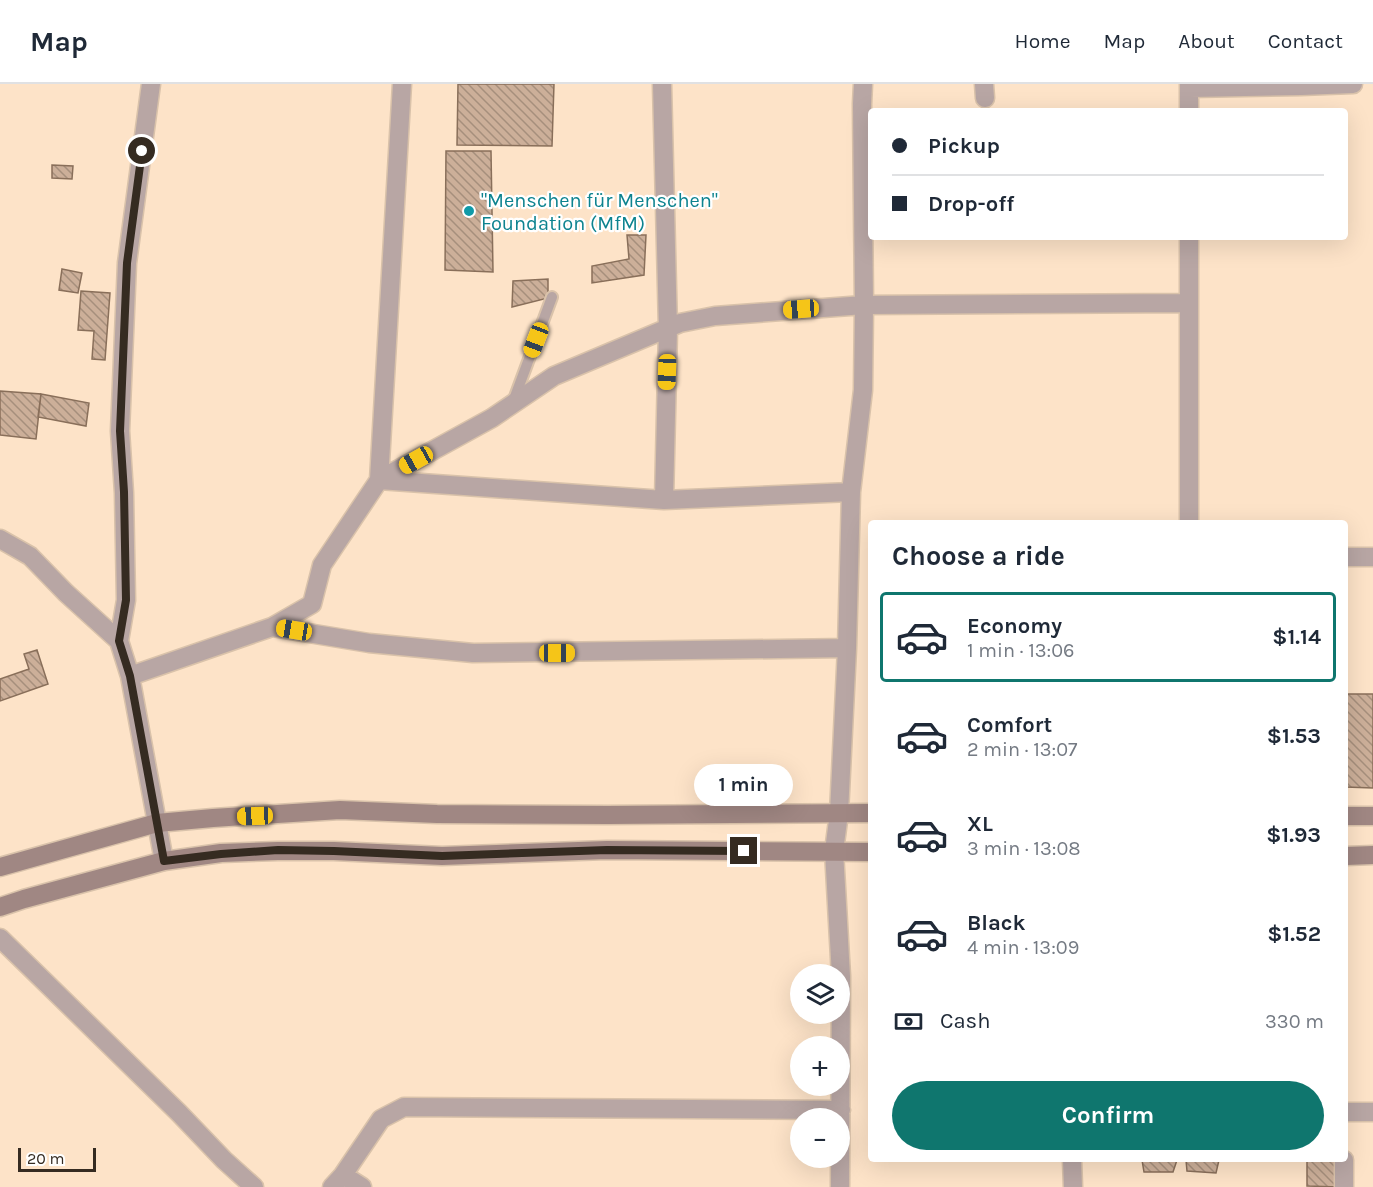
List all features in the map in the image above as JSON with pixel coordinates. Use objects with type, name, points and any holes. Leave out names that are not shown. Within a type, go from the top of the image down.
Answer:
[{"type":"main road","points":[[0,867],[157,823],[340,810],[437,814],[608,815],[868,813]]},
{"type":"main road","points":[[1348,816],[1373,816]]},
{"type":"main road","points":[[0,907],[164,861],[278,850],[442,856],[607,850],[868,852]]},
{"type":"main road","points":[[1348,856],[1373,855]]},
{"type":"street","points":[[151,84],[127,263],[120,431],[124,492],[126,600],[119,641],[130,676],[164,861]]},
{"type":"street","points":[[378,480],[402,84]]},
{"type":"street","points":[[663,84],[668,329],[664,500]]},
{"type":"street","points":[[841,1108],[841,976],[834,851],[839,813],[847,648],[851,492],[863,390],[862,84]]},
{"type":"street","points":[[1190,108],[1189,86],[1353,84]]},
{"type":"street","points":[[1189,240],[1189,520]]},
{"type":"street","points":[[130,676],[272,627],[312,604],[322,565],[378,480],[492,418],[554,376],[680,324],[715,316],[864,305],[1189,303]]},
{"type":"street","points":[[378,480],[664,500],[851,492]]},
{"type":"street","points":[[0,539],[30,556],[119,641]]},
{"type":"street","points":[[1348,557],[1373,557]]},
{"type":"street","points":[[272,627],[369,643],[473,653],[847,648]]},
{"type":"street","points":[[0,938],[254,1187]]},
{"type":"street","points":[[362,1187],[338,1181],[381,1119],[404,1107],[790,1110]]},
{"type":"street","points":[[1348,1112],[1373,1112]]},
{"type":"street","points":[[1072,1162],[1073,1187]]},
{"type":"street","points":[[1344,1162],[1344,1187]]},
{"type":"street","points":[[840,1168],[840,1187]]},
{"type":"lane","points":[[512,405],[552,297]]},
{"type":"building","points":[[458,84],[554,84],[552,146],[457,145]]},
{"type":"building","name":"\"Menschen für Menschen\" Foundation (MfM)","points":[[446,151],[491,151],[493,272],[445,270]]},
{"type":"building","points":[[52,165],[73,166],[72,179],[52,178]]},
{"type":"building","points":[[627,235],[646,235],[644,275],[592,283],[592,266],[629,259]]},
{"type":"building","points":[[62,269],[82,273],[78,293],[59,290]]},
{"type":"building","points":[[548,279],[548,298],[512,307],[513,281]]},
{"type":"building","points":[[81,291],[110,293],[105,360],[92,359],[94,331],[78,330]]},
{"type":"building","points":[[0,391],[41,394],[36,439],[0,435]]},
{"type":"building","points":[[41,394],[89,403],[86,426],[38,417]]},
{"type":"building","points":[[37,650],[48,684],[0,701],[0,679],[29,669],[24,654]]},
{"type":"building","points":[[1348,694],[1373,694],[1373,788],[1348,787]]},
{"type":"building","points":[[1142,1162],[1176,1162],[1173,1172],[1144,1172]]},
{"type":"building","points":[[1186,1162],[1219,1162],[1216,1173],[1187,1171]]},
{"type":"building","points":[[1307,1162],[1340,1162],[1339,1187],[1307,1186]]},
{"type":"place","name":"\"Menschen für Menschen\" Foundation (MfM)","points":[[469,211]]},
{"type":"route","points":[[142,151],[127,263],[120,431],[124,492],[126,600],[119,641],[130,676],[164,861],[278,850],[442,856],[607,850],[744,851]]}]
